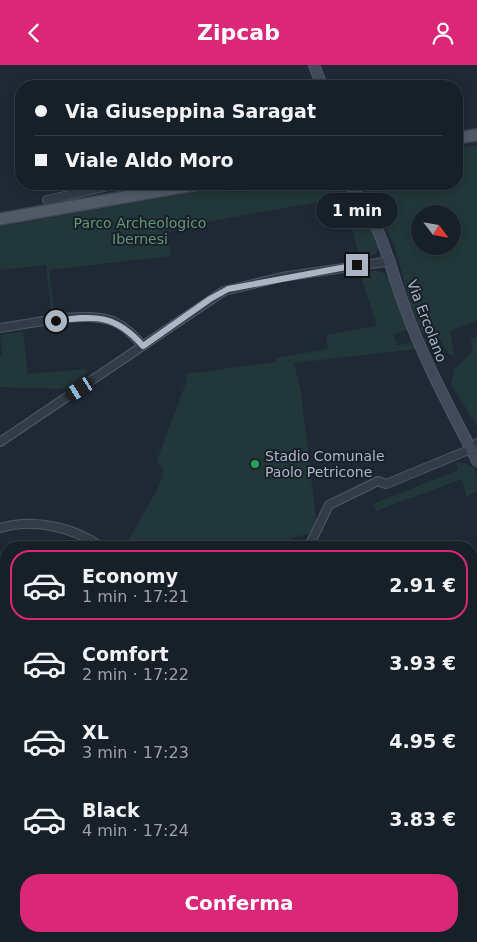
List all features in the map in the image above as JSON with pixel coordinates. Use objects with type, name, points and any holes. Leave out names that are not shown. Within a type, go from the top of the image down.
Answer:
[{"type":"main road","points":[[463,137],[477,135]]},
{"type":"main road","points":[[0,219],[157,190]]},
{"type":"street","points":[[314,65],[320,80]]},
{"type":"street","points":[[47,200],[91,190]]},
{"type":"street","name":"Via Ercolano","points":[[353,190],[382,237],[410,321],[431,369],[474,446],[477,461]]},
{"type":"street","points":[[0,441],[210,299],[233,288],[341,267],[391,261]]},
{"type":"street","points":[[0,328],[75,318],[100,318],[124,327],[143,346]]},
{"type":"street","points":[[311,541],[329,505],[378,481],[386,484],[474,446]]},
{"type":"street","points":[[0,528],[31,524],[64,528],[90,541]]},
{"type":"green space","points":[[477,145],[477,320],[450,331],[454,356],[448,353],[435,331],[423,334],[410,303],[394,244],[367,194],[367,190],[463,190],[463,147]]},
{"type":"green space","name":"Parco Archeologico Ibernesi","points":[[207,190],[339,190],[347,195],[382,242],[375,254],[360,260],[354,233],[347,215],[336,203],[328,200],[174,228],[167,236],[171,256],[49,270],[55,315],[52,316],[46,265],[0,270],[0,227]]},
{"type":"green space","points":[[374,270],[388,277],[408,330],[393,334],[397,345],[412,343],[417,349],[294,363],[301,392],[316,520],[310,533],[290,539],[290,541],[127,541],[160,484],[163,471],[157,460],[187,380],[185,374],[277,362],[276,358],[328,349],[326,335],[377,326],[360,273]]},
{"type":"green space","points":[[23,332],[28,374],[85,369],[87,373],[65,389],[0,387],[0,356],[2,355],[0,335]]},
{"type":"green space","points":[[477,336],[477,426],[451,384],[455,368],[473,352],[471,339]]},
{"type":"green space","points":[[456,463],[472,466],[477,479],[477,491],[466,497],[462,479],[376,511],[373,504],[458,470]]},
{"type":"place","name":"Stadio Comunale Paolo Petricone","points":[[255,464]]},
{"type":"route","points":[[56,321],[93,317],[107,319],[129,331],[143,346],[210,299],[228,289],[282,277],[357,265]]}]
